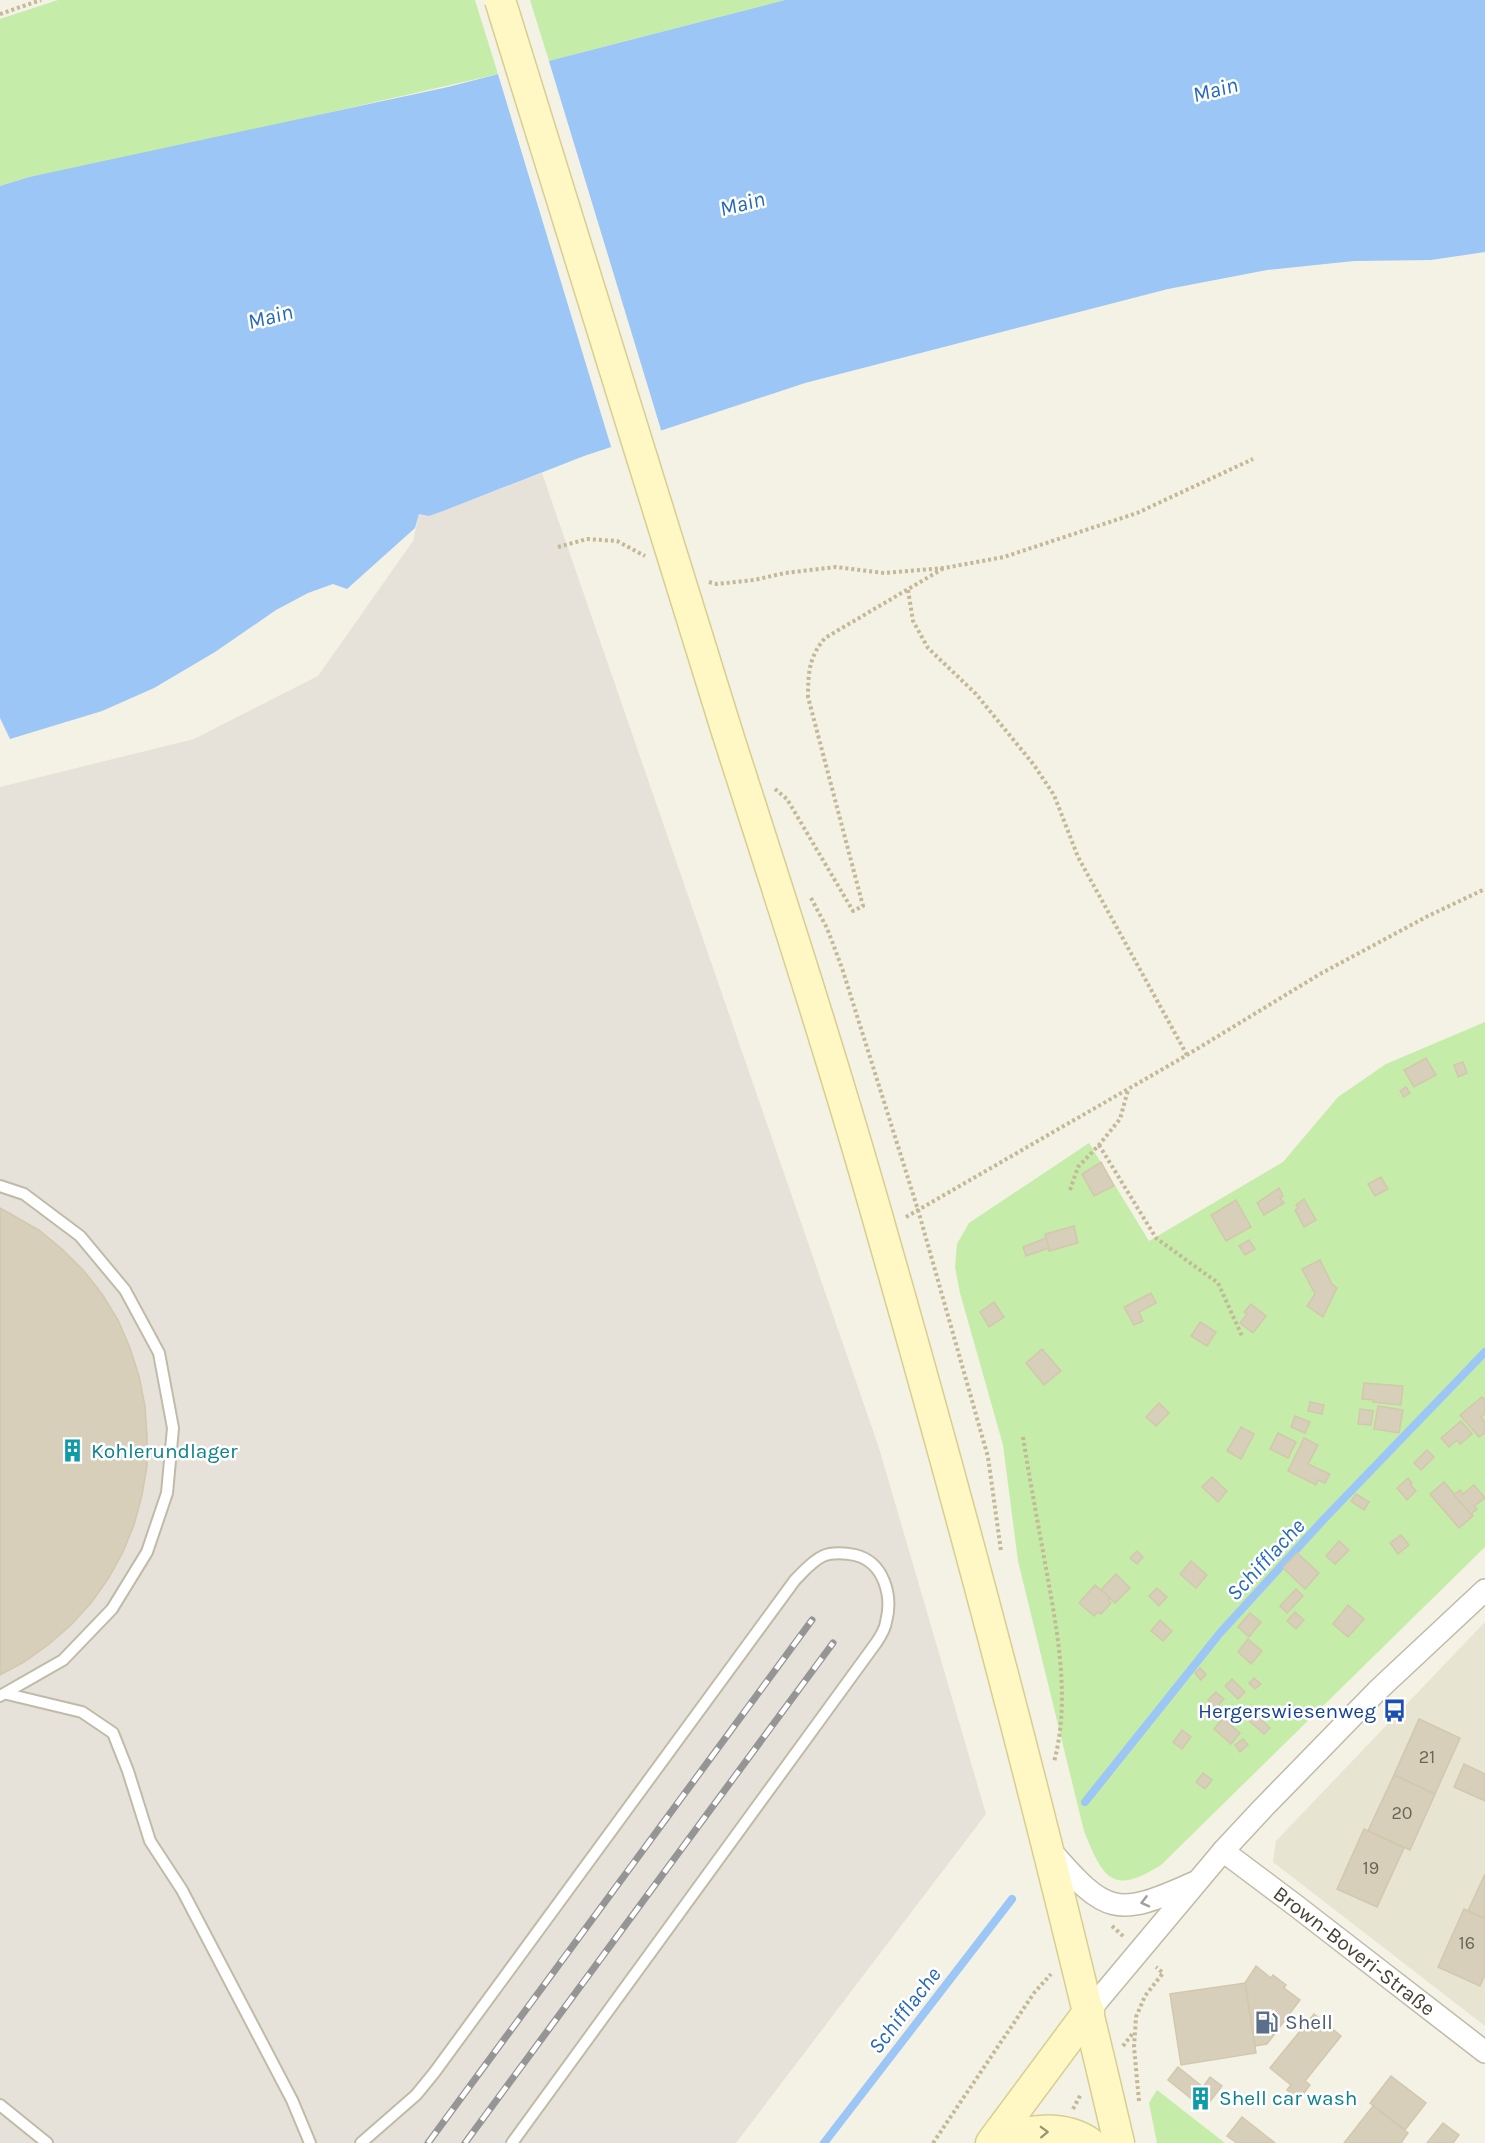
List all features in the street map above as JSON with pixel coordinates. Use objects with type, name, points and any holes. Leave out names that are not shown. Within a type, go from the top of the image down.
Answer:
[{"type":"main road","points":[[500,0],[882,1230],[1050,1850],[1119,2143]]},
{"type":"main road","points":[[991,2143],[1089,2012]]},
{"type":"main road","points":[[999,2143],[1022,2133],[1049,2130],[1063,2132],[1089,2143]]},
{"type":"street","points":[[1089,2012],[1222,1851],[1377,1691],[1485,1590]]},
{"type":"street","points":[[1050,1850],[1085,1887],[1111,1904],[1124,1906],[1147,1902],[1199,1880]]},
{"type":"street","name":"Brown-Boveri-Straße","points":[[1222,1851],[1485,2052]]},
{"type":"lane","points":[[0,1186],[24,1194],[80,1236],[125,1290],[159,1353],[173,1428],[168,1493],[147,1552],[112,1609],[63,1660],[3,1695]]},
{"type":"lane","points":[[361,2143],[416,2095],[434,2073],[795,1580],[824,1555],[846,1553],[863,1557],[877,1567],[885,1581],[888,1600],[886,1623],[876,1643],[512,2143]]},
{"type":"lane","points":[[3,1695],[82,1712],[113,1733],[128,1771],[150,1841],[182,1890],[292,2100],[310,2143]]},
{"type":"lane","points":[[0,2105],[47,2143]]},
{"type":"path","points":[[0,14],[41,0]]},
{"type":"path","points":[[707,582],[717,584],[754,580],[785,573],[836,567],[884,573],[944,568],[1004,557],[1137,513],[1253,459]]},
{"type":"path","points":[[558,547],[588,539],[617,541],[654,562]]},
{"type":"path","points":[[771,793],[768,782],[788,799],[852,911],[863,906],[808,697],[808,675],[815,650],[825,638],[944,568]]},
{"type":"path","points":[[908,590],[913,621],[928,648],[976,694],[1034,765],[1054,795],[1078,857],[1186,1055]]},
{"type":"path","points":[[918,1210],[1186,1055],[1320,974],[1428,916],[1485,889]]},
{"type":"path","points":[[809,892],[827,928],[842,968],[918,1210],[988,1457],[1001,1553]]},
{"type":"path","points":[[1070,1190],[1078,1167],[1120,1119],[1128,1089]]},
{"type":"path","points":[[1099,1145],[1156,1238],[1218,1284],[1242,1336]]},
{"type":"path","points":[[1023,1437],[1057,1628],[1062,1680],[1060,1741],[1053,1766],[1050,1754]]},
{"type":"path","points":[[1111,1904],[1104,1919],[1139,1950]]},
{"type":"path","points":[[933,2143],[1034,1993],[1073,1950]]},
{"type":"path","points":[[1140,2104],[1134,2047],[1136,2017],[1145,1996],[1163,1973]]},
{"type":"shaded area","points":[[542,473],[879,1448],[986,1814],[736,2143],[0,2143],[0,787],[194,739],[318,676],[413,541],[419,514],[429,516]]},
{"type":"shaded area","points":[[1485,1622],[1485,2026],[1273,1862],[1276,1841]]},
{"type":"green space","points":[[58,0],[475,0],[498,74],[209,140],[29,177],[0,186],[0,19]]},
{"type":"green space","points":[[530,0],[785,0],[549,61]]},
{"type":"green space","points":[[1485,1022],[1485,1547],[1161,1865],[1131,1879],[1120,1880],[1111,1877],[1097,1861],[1084,1831],[1018,1561],[1003,1445],[960,1293],[955,1267],[957,1244],[969,1223],[1089,1143],[1149,1241],[1283,1162],[1338,1097],[1386,1064]]},
{"type":"green space","points":[[1157,2090],[1225,2143],[1157,2143],[1149,2103]]},
{"type":"water","name":"Main","points":[[785,0],[1485,0],[1485,252],[1431,260],[1354,261],[1267,270],[1168,289],[805,383],[584,456],[429,516],[419,514],[415,528],[347,589],[333,584],[308,593],[276,610],[215,652],[154,688],[102,711],[10,739],[0,718],[0,186],[29,177],[448,87]]},
{"type":"pier","points":[[548,58],[662,433],[612,450],[497,71]]},
{"type":"building","points":[[1426,1058],[1436,1075],[1414,1087],[1404,1070]]},
{"type":"building","points":[[1463,1062],[1467,1073],[1458,1077],[1454,1065]]},
{"type":"building","points":[[1406,1087],[1410,1093],[1404,1097],[1400,1091]]},
{"type":"building","points":[[1101,1162],[1114,1186],[1094,1196],[1082,1174]]},
{"type":"building","points":[[1381,1177],[1388,1189],[1375,1196],[1368,1184]]},
{"type":"building","points":[[1279,1188],[1283,1196],[1280,1198],[1284,1203],[1264,1215],[1257,1203]]},
{"type":"building","points":[[1304,1199],[1316,1220],[1304,1227],[1295,1210],[1298,1208],[1296,1205]]},
{"type":"building","points":[[1236,1200],[1251,1227],[1226,1241],[1211,1215]]},
{"type":"building","name":"Kohlerundlager","points":[[0,1208],[39,1230],[62,1249],[84,1271],[118,1320],[139,1376],[145,1406],[147,1466],[134,1525],[123,1552],[108,1579],[71,1625],[24,1662],[0,1675]]},
{"type":"building","points":[[1074,1226],[1078,1243],[1049,1251],[1045,1234]]},
{"type":"building","points":[[1046,1238],[1049,1248],[1026,1256],[1023,1247]]},
{"type":"building","points":[[1249,1240],[1255,1249],[1245,1255],[1239,1246]]},
{"type":"building","points":[[1320,1260],[1332,1284],[1337,1288],[1323,1317],[1307,1306],[1315,1294],[1302,1269]]},
{"type":"building","points":[[1151,1293],[1156,1303],[1139,1312],[1143,1321],[1134,1325],[1124,1307]]},
{"type":"building","points":[[994,1302],[1004,1317],[989,1327],[980,1312]]},
{"type":"building","points":[[1251,1304],[1266,1316],[1253,1333],[1240,1323],[1247,1314],[1244,1312]]},
{"type":"building","points":[[1200,1322],[1216,1332],[1207,1346],[1191,1336]]},
{"type":"building","points":[[1042,1349],[1061,1371],[1044,1385],[1026,1363]]},
{"type":"building","points":[[1364,1383],[1403,1386],[1401,1405],[1362,1399]]},
{"type":"building","points":[[1482,1397],[1485,1400],[1485,1414],[1481,1417],[1485,1422],[1485,1433],[1479,1437],[1460,1415]]},
{"type":"building","points":[[1310,1402],[1324,1405],[1322,1414],[1308,1411]]},
{"type":"building","points":[[1159,1403],[1169,1413],[1156,1426],[1146,1417]]},
{"type":"building","points":[[1378,1406],[1403,1410],[1399,1433],[1374,1429]]},
{"type":"building","points":[[1360,1409],[1373,1411],[1371,1425],[1358,1424]]},
{"type":"building","points":[[1295,1416],[1310,1422],[1305,1433],[1291,1427]]},
{"type":"building","points":[[1461,1421],[1472,1434],[1460,1444],[1457,1440],[1449,1447],[1441,1438]]},
{"type":"building","points":[[1241,1427],[1254,1434],[1241,1459],[1227,1451]]},
{"type":"building","points":[[1278,1433],[1296,1442],[1288,1458],[1270,1449]]},
{"type":"building","points":[[1304,1438],[1318,1445],[1308,1464],[1330,1474],[1325,1483],[1318,1480],[1316,1485],[1288,1471]]},
{"type":"building","points":[[1427,1450],[1434,1457],[1421,1470],[1414,1463]]},
{"type":"building","points":[[1212,1477],[1227,1491],[1218,1502],[1202,1487]]},
{"type":"building","points":[[1408,1478],[1416,1491],[1407,1500],[1397,1488]]},
{"type":"building","points":[[1444,1482],[1473,1516],[1459,1528],[1430,1494]]},
{"type":"building","points":[[1474,1485],[1485,1498],[1474,1506],[1477,1509],[1471,1514],[1454,1495],[1460,1490],[1463,1494]]},
{"type":"building","points":[[1356,1494],[1369,1502],[1364,1510],[1351,1501]]},
{"type":"building","points":[[1401,1535],[1409,1545],[1398,1554],[1390,1543]]},
{"type":"building","points":[[1339,1541],[1349,1550],[1335,1564],[1326,1556]]},
{"type":"building","points":[[1137,1551],[1143,1557],[1137,1564],[1130,1558]]},
{"type":"building","points":[[1297,1553],[1319,1573],[1305,1589],[1283,1568]]},
{"type":"building","points":[[1191,1561],[1207,1575],[1196,1588],[1180,1574]]},
{"type":"building","points":[[1116,1574],[1130,1588],[1115,1603],[1101,1590]]},
{"type":"building","points":[[1095,1585],[1110,1598],[1108,1601],[1111,1603],[1101,1614],[1098,1612],[1094,1616],[1079,1603]]},
{"type":"building","points":[[1157,1588],[1167,1597],[1159,1606],[1149,1596]]},
{"type":"building","points":[[1296,1589],[1303,1596],[1287,1613],[1280,1606]]},
{"type":"building","points":[[1348,1605],[1364,1619],[1348,1637],[1333,1624]]},
{"type":"building","points":[[1295,1612],[1304,1620],[1296,1629],[1287,1621]]},
{"type":"building","points":[[1250,1613],[1261,1622],[1249,1637],[1238,1627]]},
{"type":"building","points":[[1160,1620],[1172,1631],[1163,1641],[1151,1631]]},
{"type":"building","points":[[1248,1639],[1262,1651],[1251,1664],[1238,1652]]},
{"type":"building","points":[[1200,1668],[1206,1674],[1201,1680],[1195,1673]]},
{"type":"building","points":[[1254,1678],[1261,1684],[1255,1689],[1249,1683]]},
{"type":"building","points":[[1232,1679],[1245,1692],[1238,1699],[1225,1686]]},
{"type":"building","points":[[1216,1692],[1224,1699],[1216,1708],[1208,1700]]},
{"type":"building","points":[[1254,1713],[1270,1728],[1264,1734],[1248,1720]]},
{"type":"building","points":[[1223,1718],[1240,1733],[1231,1744],[1214,1729]]},
{"type":"building","points":[[1419,1719],[1460,1738],[1435,1794],[1394,1775]]},
{"type":"building","points":[[1182,1730],[1191,1737],[1182,1749],[1173,1742]]},
{"type":"building","points":[[1243,1739],[1248,1745],[1240,1752],[1235,1745]]},
{"type":"building","points":[[1464,1764],[1485,1774],[1485,1801],[1454,1787]]},
{"type":"building","points":[[1203,1773],[1212,1780],[1205,1789],[1196,1782]]},
{"type":"building","points":[[1394,1775],[1435,1794],[1410,1850],[1368,1831]]},
{"type":"building","points":[[1364,1829],[1404,1848],[1377,1907],[1337,1889]]},
{"type":"building","points":[[1485,1874],[1485,1919],[1468,1911]]},
{"type":"building","points":[[1464,1909],[1485,1919],[1485,1975],[1480,1986],[1438,1967]]},
{"type":"building","name":"Shell","points":[[1256,1966],[1271,1978],[1273,1975],[1286,1985],[1284,1988],[1300,2000],[1267,2044],[1255,2046],[1245,1983]]},
{"type":"building","points":[[1245,1983],[1256,2053],[1181,2065],[1170,1994]]},
{"type":"building","points":[[1314,2014],[1341,2036],[1305,2081],[1310,2085],[1299,2100],[1287,2090],[1291,2085],[1270,2068]]},
{"type":"building","name":"Shell car wash","points":[[1178,2067],[1203,2087],[1210,2077],[1222,2086],[1204,2109],[1168,2080]]},
{"type":"building","points":[[1391,2076],[1426,2103],[1405,2130],[1370,2103]]},
{"type":"building","points":[[1373,2106],[1408,2133],[1401,2143],[1344,2143]]},
{"type":"building","points":[[1242,2117],[1275,2143],[1237,2143],[1227,2136]]},
{"type":"building","points":[[1443,2123],[1459,2135],[1453,2143],[1427,2143]]},
{"type":"waterway","name":"Schifflache","points":[[1085,1802],[1220,1633],[1325,1518],[1485,1352]]},
{"type":"waterway","name":"Schifflache","points":[[824,2143],[1012,1899]]},
{"type":"railway","points":[[428,2143],[812,1620]]},
{"type":"railway","points":[[465,2143],[833,1643]]},
{"type":"place","name":"Kohlerundlager","points":[[73,1451]]},
{"type":"place","name":"Hergerswiesenweg","points":[[1394,1711]]},
{"type":"place","name":"Shell","points":[[1267,2022]]},
{"type":"place","name":"Shell car wash","points":[[1201,2098]]}]
